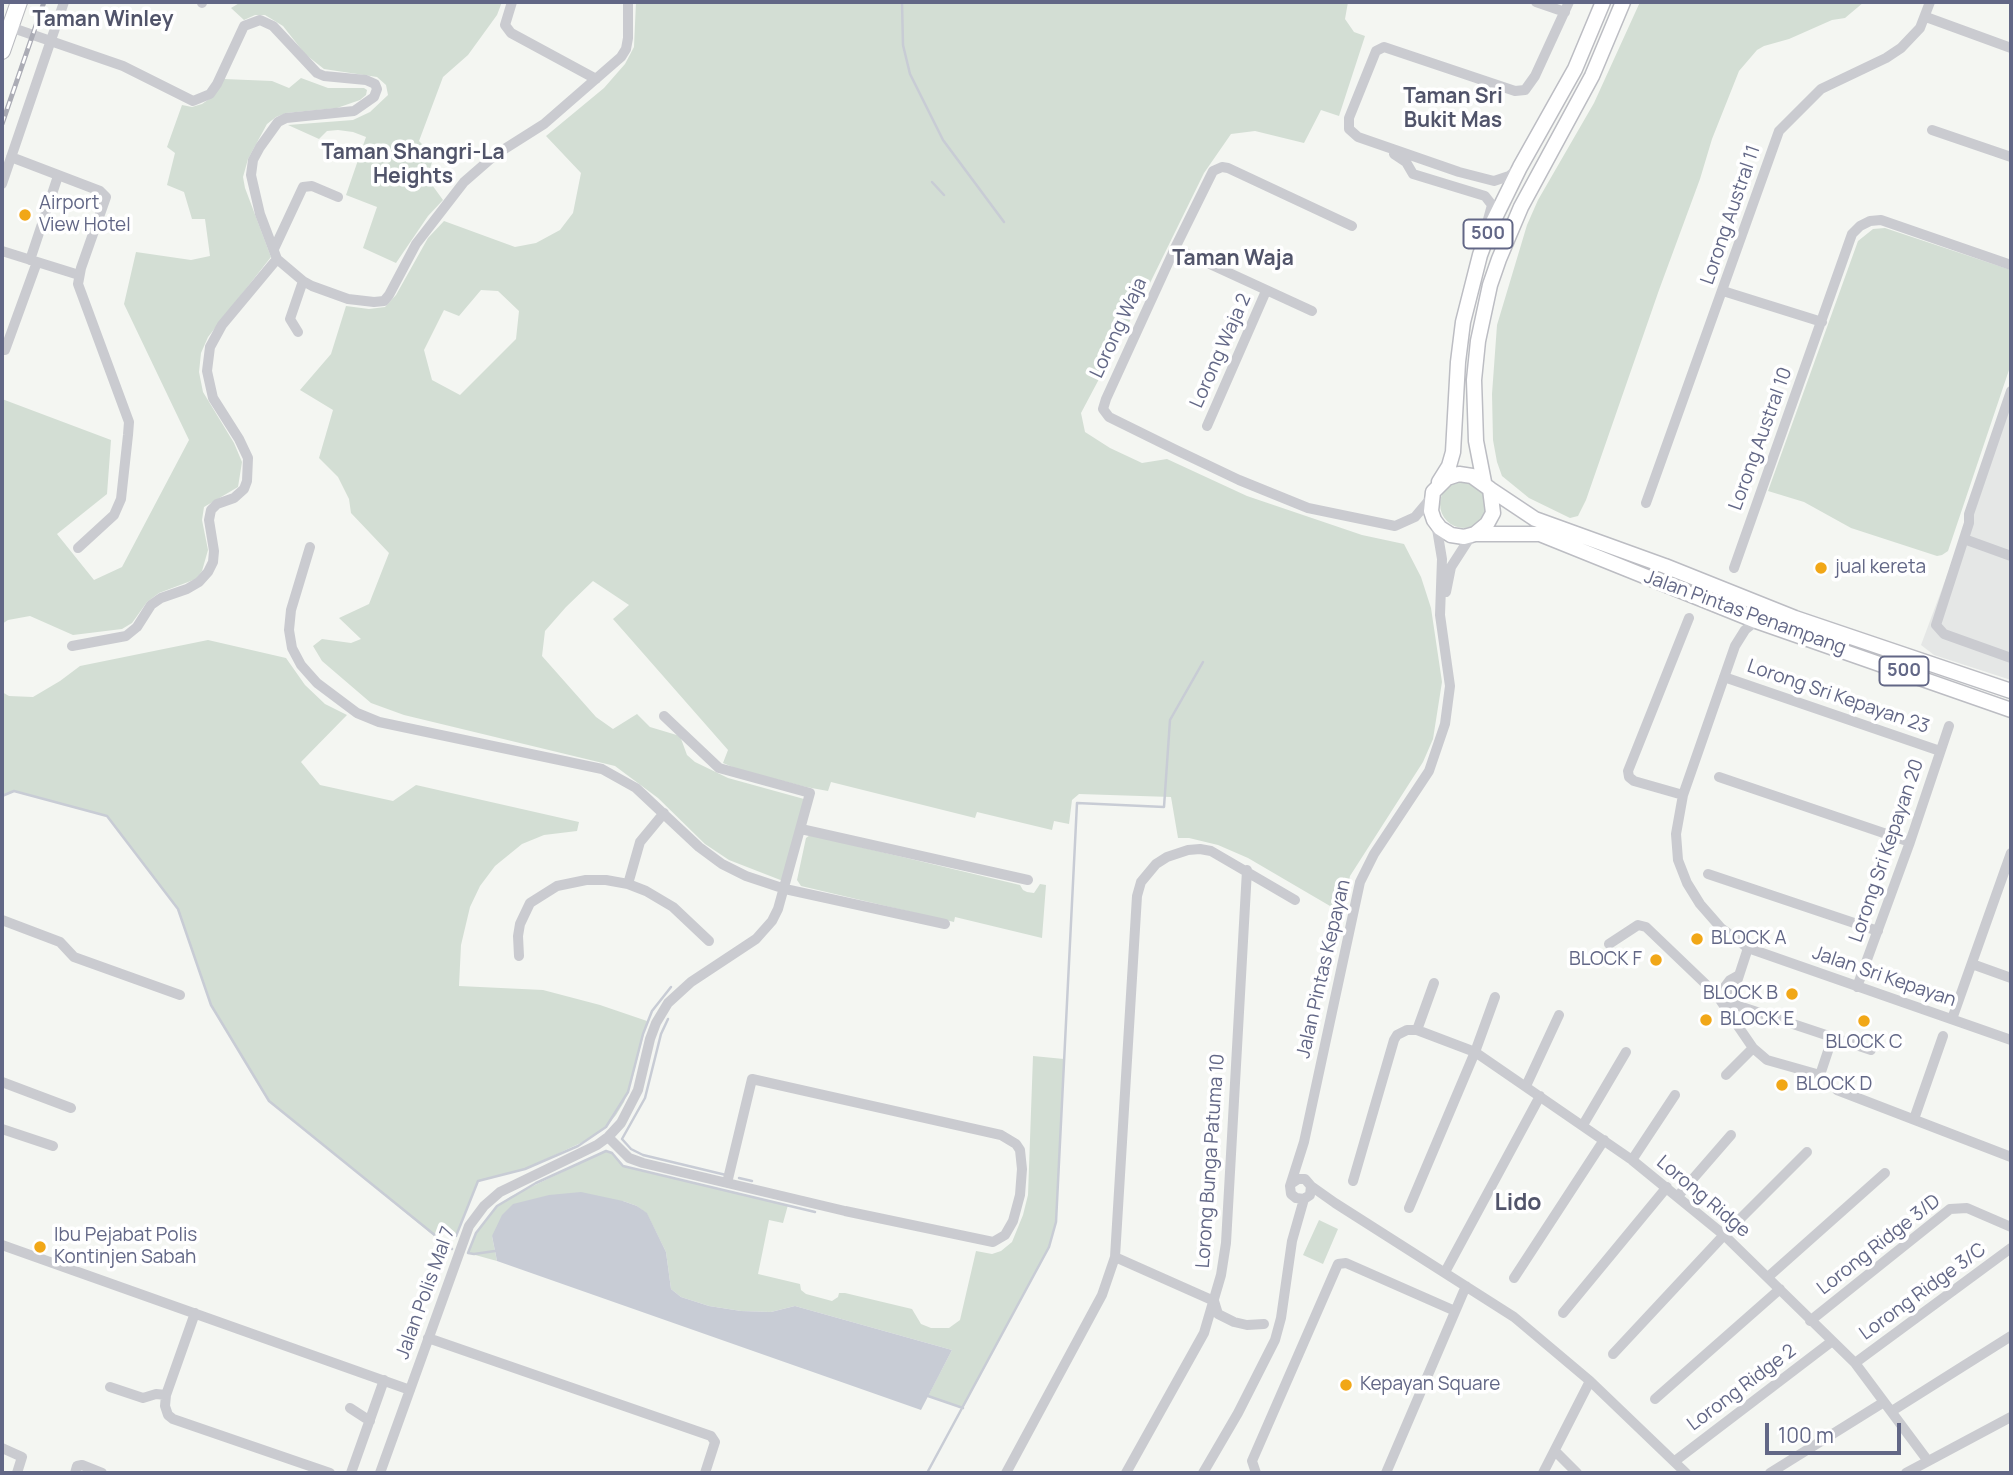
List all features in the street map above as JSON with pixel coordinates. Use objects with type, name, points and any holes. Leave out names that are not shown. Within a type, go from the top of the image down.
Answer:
[{"type":"highway","points":[[2,51],[19,2]]},
{"type":"main road","name":"500","points":[[1434,492],[1449,466],[1453,452],[1463,322],[1490,228],[1575,69],[1603,2]]},
{"type":"main road","name":"500","points":[[1435,522],[1451,535],[1473,535],[1487,524],[1493,513],[1476,441],[1474,380],[1478,341],[1490,285],[1516,218],[1592,76],[1623,2]]},
{"type":"main road","name":"500","points":[[1434,492],[1447,478],[1459,474],[1472,476],[1487,486]]},
{"type":"main road","name":"Jalan Pintas Penampang","points":[[1487,486],[1535,519],[1653,561],[1796,618],[2011,691]]},
{"type":"main road","points":[[1434,492],[1431,511],[1435,522]]},
{"type":"main road","name":"Jalan Pintas Penampang","points":[[1473,535],[1540,534],[1756,621],[2011,710]]},
{"type":"main road","points":[[1796,618],[1796,633]]},
{"type":"street","points":[[2,184],[64,2]]},
{"type":"street","points":[[512,2],[505,25],[510,33],[596,79]]},
{"type":"street","points":[[10,27],[123,66],[193,101],[209,94],[217,84],[244,26],[260,20],[273,26],[311,68],[324,76],[366,80],[375,84],[377,89],[374,97],[354,111],[286,118],[278,122],[253,160],[252,185],[275,254],[303,281],[348,299],[374,302],[384,301],[416,244],[464,182],[495,155],[544,124],[626,49],[628,2]]},
{"type":"street","points":[[1490,228],[1487,222],[1492,205],[1490,201],[1481,195],[1413,174],[1406,162],[1390,150],[1358,137],[1349,129],[1348,124],[1373,56],[1379,48],[1390,48],[1520,92],[1529,87],[1567,7],[1536,2]]},
{"type":"street","name":"Lorong Austral 11","points":[[1646,503],[1779,131],[1821,89],[1901,48],[1920,28],[1930,2]]},
{"type":"street","points":[[1926,17],[2011,48]]},
{"type":"street","points":[[1932,131],[2011,157]]},
{"type":"street","points":[[1390,150],[1494,181],[1502,180],[1521,167]]},
{"type":"street","points":[[11,157],[100,191],[106,197],[79,275],[80,292],[129,422],[121,499],[114,515],[78,548]]},
{"type":"street","points":[[1427,180],[1432,162]]},
{"type":"street","name":"Lorong Waja","points":[[1352,226],[1228,168],[1222,167],[1211,173],[1103,409],[1105,414],[1239,480],[1308,508],[1395,526],[1415,517],[1434,492]]},
{"type":"street","points":[[5,350],[58,176]]},
{"type":"street","points":[[1481,195],[1484,179]]},
{"type":"street","points":[[72,646],[126,636],[161,598],[187,589],[199,582],[208,572],[214,551],[209,520],[211,510],[217,504],[234,498],[244,489],[248,458],[210,390],[207,371],[210,347],[222,325],[275,254],[303,187],[312,186],[338,197]]},
{"type":"street","name":"Lorong Austral 10","points":[[1734,568],[1852,234],[1870,221],[1881,220],[2011,265]]},
{"type":"street","points":[[1175,248],[1312,311]]},
{"type":"street","points":[[2,251],[79,275]]},
{"type":"street","points":[[298,332],[290,319],[303,281]]},
{"type":"street","name":"Lorong Waja 2","points":[[1208,426],[1266,291]]},
{"type":"street","points":[[1723,292],[1822,323]]},
{"type":"street","points":[[2011,391],[2007,417],[1969,514],[1969,523],[1936,625],[1940,632],[2011,658]]},
{"type":"street","name":"Lorong Waja","points":[[1331,513],[1337,519],[1397,532],[1420,522],[1435,522]]},
{"type":"street","name":"Jalan Pintas Kepayan","points":[[1292,1241],[1291,1188],[1304,1142],[1360,882],[1374,854],[1429,771],[1445,724],[1450,685],[1440,615],[1441,559],[1435,522]]},
{"type":"street","name":"Jalan Pintas Kepayan","points":[[1440,615],[1451,567],[1473,535]]},
{"type":"street","points":[[1964,539],[2011,556]]},
{"type":"street","points":[[310,547],[292,610],[290,638],[301,665],[335,699],[357,713],[379,722],[602,769],[636,788],[699,847],[722,864],[746,876],[785,889],[946,924]]},
{"type":"street","name":"Jalan Sri Kepayan","points":[[1735,612],[1738,627],[1735,646],[1683,795],[1676,834],[1678,859],[1687,883],[1700,904],[1721,928],[1748,948],[2011,1040]]},
{"type":"street","points":[[1683,795],[1634,781],[1629,777],[1628,771],[1689,618]]},
{"type":"street","name":"Jalan Sri Kepayan","points":[[1735,646],[1745,630],[1756,621]]},
{"type":"street","name":"Lorong Sri Kepayan 23","points":[[1724,677],[1940,751]]},
{"type":"street","name":"Jalan Polis Mal 7","points":[[380,1473],[470,1226],[484,1206],[512,1185],[581,1153],[608,1137],[621,1123],[638,1090],[650,1039],[668,1003],[691,982],[756,939],[772,921],[785,889],[810,793],[719,768],[664,716]]},
{"type":"street","name":"Lorong Sri Kepayan 20","points":[[1857,987],[1949,726]]},
{"type":"street","points":[[1719,777],[1910,842]]},
{"type":"street","points":[[628,884],[640,842],[664,813]]},
{"type":"street","points":[[801,829],[1028,880]]},
{"type":"street","points":[[1006,1473],[1102,1294],[1115,1257],[1137,896],[1141,882],[1156,864],[1167,857],[1188,850],[1211,851],[1294,900]]},
{"type":"street","points":[[1952,1019],[2008,874],[2011,853]]},
{"type":"street","name":"Lorong Bunga Patuma 10","points":[[1126,1473],[1204,1332],[1223,1267],[1247,870]]},
{"type":"street","points":[[1708,874],[1878,931]]},
{"type":"street","points":[[519,956],[518,936],[522,917],[530,903],[557,886],[586,880],[628,884],[663,899],[709,941]]},
{"type":"street","points":[[2,920],[60,942],[74,957],[180,995]]},
{"type":"street","points":[[1609,944],[1638,925],[1644,925],[1717,995],[1753,1048],[1767,1060],[1819,1076],[1823,1072],[1833,1036]]},
{"type":"street","points":[[1730,1003],[1748,948]]},
{"type":"street","points":[[1972,964],[2011,978]]},
{"type":"street","points":[[1717,995],[1740,975]]},
{"type":"street","points":[[1417,1030],[1434,983]]},
{"type":"street","points":[[1717,995],[1730,1003],[1871,1050]]},
{"type":"street","points":[[1409,1208],[1475,1052],[1495,996]]},
{"type":"street","points":[[1526,1086],[1559,1015]]},
{"type":"street","name":"Lorong Ridge","points":[[1353,1181],[1394,1040],[1402,1032],[1417,1030],[1475,1052],[1632,1160],[1724,1235],[1855,1363],[1928,1461]]},
{"type":"street","points":[[1914,1119],[1943,1036]]},
{"type":"street","points":[[1726,1074],[1753,1048]]},
{"type":"street","points":[[1583,1125],[1626,1052]]},
{"type":"street","points":[[608,1137],[629,1158],[636,1161],[727,1183],[993,1242],[1006,1235],[1013,1221],[1020,1195],[1022,1170],[1020,1150],[1016,1144],[1001,1135],[752,1079],[727,1183]]},
{"type":"street","points":[[2,1082],[71,1108]]},
{"type":"street","points":[[1837,1090],[2011,1156]]},
{"type":"street","points":[[1632,1160],[1675,1095]]},
{"type":"street","points":[[1445,1272],[1540,1097]]},
{"type":"street","points":[[2,1129],[53,1146]]},
{"type":"street","points":[[1678,1196],[1731,1135]]},
{"type":"street","points":[[1514,1278],[1604,1140]]},
{"type":"street","name":"Jalan Pintas Kepayan","points":[[1304,1142],[1303,1165],[1308,1191]]},
{"type":"street","points":[[1613,1354],[1724,1235],[1807,1152]]},
{"type":"street","points":[[1768,1277],[1885,1173]]},
{"type":"street","points":[[1308,1191],[1296,1198],[1291,1188],[1298,1179],[1308,1191],[1335,1203],[1514,1317],[1590,1381],[1686,1473]]},
{"type":"street","points":[[1563,1313],[1667,1188]]},
{"type":"street","points":[[1203,1473],[1272,1349],[1281,1318],[1292,1241],[1308,1191]]},
{"type":"street","name":"Lorong Ridge 3/D","points":[[1810,1321],[1950,1209],[1967,1208],[2011,1227]]},
{"type":"street","points":[[2,1245],[410,1390]]},
{"type":"street","name":"Lorong Ridge 3/C","points":[[1855,1363],[2011,1248]]},
{"type":"street","points":[[1115,1257],[1214,1301],[1218,1314],[1234,1322],[1247,1325],[1264,1324]]},
{"type":"street","points":[[1256,1473],[1253,1468],[1254,1458],[1338,1264],[1346,1263],[1455,1311]]},
{"type":"street","points":[[1386,1473],[1466,1286]]},
{"type":"street","points":[[1655,1399],[1780,1289]]},
{"type":"street","points":[[195,1314],[166,1395],[164,1406],[173,1419],[330,1473]]},
{"type":"street","points":[[1769,1473],[2011,1336]]},
{"type":"street","points":[[428,1338],[711,1436],[715,1442],[705,1473]]},
{"type":"street","name":"Lorong Ridge 2","points":[[1675,1461],[1831,1342]]},
{"type":"street","points":[[351,1473],[384,1380]]},
{"type":"street","points":[[1543,1473],[1590,1381]]},
{"type":"street","points":[[110,1387],[143,1398],[156,1394],[166,1395]]},
{"type":"street","points":[[349,1408],[370,1421]]},
{"type":"street","points":[[1906,1473],[2011,1417]]},
{"type":"street","points":[[2,1448],[22,1457],[17,1473]]},
{"type":"street","points":[[1555,1451],[1577,1473]]},
{"type":"street","points":[[75,1473],[77,1466],[82,1465],[102,1473]]},
{"type":"shaded area","points":[[241,2],[502,2],[497,15],[468,55],[443,77],[419,141],[434,156],[427,178],[443,200],[428,216],[396,263],[363,248],[377,207],[346,195],[366,137],[338,130],[327,131],[319,139],[288,125],[353,120],[370,112],[388,95],[386,85],[377,77],[324,69],[305,54],[283,26],[265,15],[255,15],[244,20],[231,8]]},
{"type":"shaded area","points":[[636,2],[1348,2],[1345,19],[1354,32],[1365,36],[1339,116],[1321,110],[1304,143],[1255,131],[1231,134],[1204,173],[1081,413],[1085,432],[1110,448],[1142,463],[1167,459],[1247,496],[1362,535],[1404,544],[1421,577],[1431,608],[1442,682],[1433,739],[1423,762],[1350,876],[1342,913],[1248,858],[1218,845],[1178,838],[1171,797],[1079,794],[1072,800],[1069,824],[1054,821],[1052,830],[977,812],[975,818],[831,782],[828,791],[806,787],[723,763],[728,750],[613,619],[629,605],[593,581],[545,631],[542,656],[596,717],[613,729],[637,714],[650,727],[680,736],[687,755],[695,762],[728,778],[804,799],[783,881],[729,860],[705,844],[658,798],[615,766],[404,715],[371,703],[322,661],[313,646],[322,639],[351,643],[361,639],[339,618],[369,604],[389,553],[351,513],[349,499],[338,477],[319,458],[333,410],[300,390],[331,354],[346,306],[369,309],[385,307],[396,295],[428,238],[444,221],[515,247],[536,243],[560,230],[573,213],[581,173],[546,136],[604,88],[625,64],[634,47]],"holes":[[[481,290],[498,291],[519,311],[516,339],[460,395],[432,380],[424,350],[444,310],[459,316]]]},
{"type":"shaded area","points":[[1640,2],[1864,2],[1845,18],[1832,20],[1789,39],[1764,46],[1757,50],[1739,71],[1712,139],[1586,500],[1578,516],[1570,518],[1529,498],[1502,476],[1493,440],[1492,394],[1497,325],[1527,225],[1538,200],[1594,103]]},
{"type":"shaded area","points":[[301,78],[328,88],[367,90],[360,100],[337,108],[286,113],[276,117],[267,124],[248,159],[243,177],[245,188],[271,257],[208,337],[201,353],[199,372],[203,392],[234,443],[242,462],[238,487],[204,507],[202,520],[208,550],[202,571],[196,579],[159,593],[147,602],[132,623],[122,629],[73,635],[30,616],[8,620],[2,624],[2,399],[111,440],[107,494],[57,534],[94,580],[122,567],[189,440],[124,304],[136,252],[191,260],[210,256],[205,219],[192,219],[184,192],[167,185],[175,153],[167,147],[182,105],[192,107],[202,104],[212,97],[224,79],[272,81],[289,88]]},
{"type":"shaded area","points":[[1885,228],[2011,270],[2011,364],[1948,551],[1937,556],[1851,528],[1804,502],[1768,491],[1858,241],[1873,229]]},
{"type":"shaded area","points":[[2011,404],[2011,680],[1934,655],[1921,645]]},
{"type":"shaded area","points":[[1464,480],[1481,487],[1488,504],[1481,521],[1464,528],[1447,521],[1440,504],[1447,487]]},
{"type":"shaded area","points":[[208,640],[286,658],[305,685],[325,704],[347,715],[301,762],[320,785],[393,801],[416,785],[579,822],[577,831],[544,835],[522,844],[495,866],[480,886],[470,907],[461,945],[459,986],[543,990],[647,1021],[632,1080],[616,1115],[606,1127],[587,1140],[525,1169],[478,1181],[456,1236],[445,1230],[439,1240],[269,1101],[211,1005],[178,909],[107,816],[14,791],[2,796],[2,692],[9,696],[33,697],[80,666]]},
{"type":"shaded area","points":[[810,835],[1020,885],[1027,892],[1034,893],[1040,884],[1046,885],[1042,938],[955,917],[954,922],[801,886],[797,880],[806,838]]},
{"type":"shaded area","points":[[1033,1056],[1064,1059],[1056,1222],[1049,1247],[963,1408],[928,1396],[952,1350],[795,1306],[771,1312],[741,1311],[709,1306],[681,1297],[671,1289],[666,1252],[647,1214],[637,1206],[623,1201],[492,1236],[497,1261],[468,1253],[476,1233],[497,1206],[510,1197],[606,1151],[612,1153],[624,1166],[788,1205],[783,1223],[769,1220],[758,1274],[800,1284],[801,1290],[806,1294],[832,1301],[839,1293],[845,1293],[912,1309],[921,1324],[931,1328],[949,1328],[960,1320],[976,1251],[992,1254],[1001,1251],[1012,1242],[1023,1215],[1028,1195]]},
{"type":"shaded area","points":[[581,1192],[623,1201],[647,1213],[666,1252],[671,1289],[681,1297],[709,1306],[741,1311],[771,1312],[795,1306],[952,1350],[921,1410],[497,1261],[492,1236],[502,1215],[513,1204],[549,1195]]},
{"type":"shaded area","points":[[1319,1220],[1338,1229],[1323,1264],[1303,1255]]},
{"type":"waterway","points":[[902,2],[903,45],[910,74],[943,140],[1004,222]]},
{"type":"waterway","points":[[932,182],[944,195]]},
{"type":"waterway","points":[[927,1473],[1049,1247],[1056,1222],[1077,803],[1164,807],[1170,720],[1203,662]]},
{"type":"waterway","points":[[2,796],[14,791],[107,816],[178,909],[211,1005],[269,1101],[452,1249]]},
{"type":"waterway","points":[[456,1236],[478,1181],[525,1169],[578,1146],[606,1127],[628,1092],[652,1011],[671,987]]},
{"type":"waterway","points":[[668,1019],[661,1034],[645,1098],[622,1139],[631,1149],[643,1155],[726,1175]]},
{"type":"waterway","points":[[495,1251],[468,1253],[476,1233],[497,1206],[536,1183],[606,1151],[612,1153],[623,1166],[815,1212]]},
{"type":"waterway","points":[[739,1178],[752,1181]]},
{"type":"waterway","points":[[928,1396],[963,1408]]},
{"type":"railway","points":[[2,124],[44,2]]},
{"type":"place","name":"Airport View Hotel","points":[[25,215]]},
{"type":"place","name":"jual kereta","points":[[1821,568]]},
{"type":"place","name":"BLOCK A","points":[[1697,939]]},
{"type":"place","name":"BLOCK F","points":[[1656,960]]},
{"type":"place","name":"BLOCK B","points":[[1792,994]]},
{"type":"place","name":"BLOCK E","points":[[1706,1020]]},
{"type":"place","name":"BLOCK C","points":[[1864,1021]]},
{"type":"place","name":"BLOCK D","points":[[1782,1085]]},
{"type":"place","name":"Ibu Pejabat Polis Kontinjen Sabah","points":[[40,1247]]},
{"type":"place","name":"Kepayan Square","points":[[1346,1385]]},
{"type":"district","name":"Taman Winley","points":[[103,20]]},
{"type":"district","name":"Taman Sri Bukit Mas","points":[[1453,109]]},
{"type":"district","name":"Taman Shangri-La Heights","points":[[413,165]]},
{"type":"district","name":"Taman Waja","points":[[1233,259]]},
{"type":"district","name":"Lido","points":[[1518,1204]]}]
